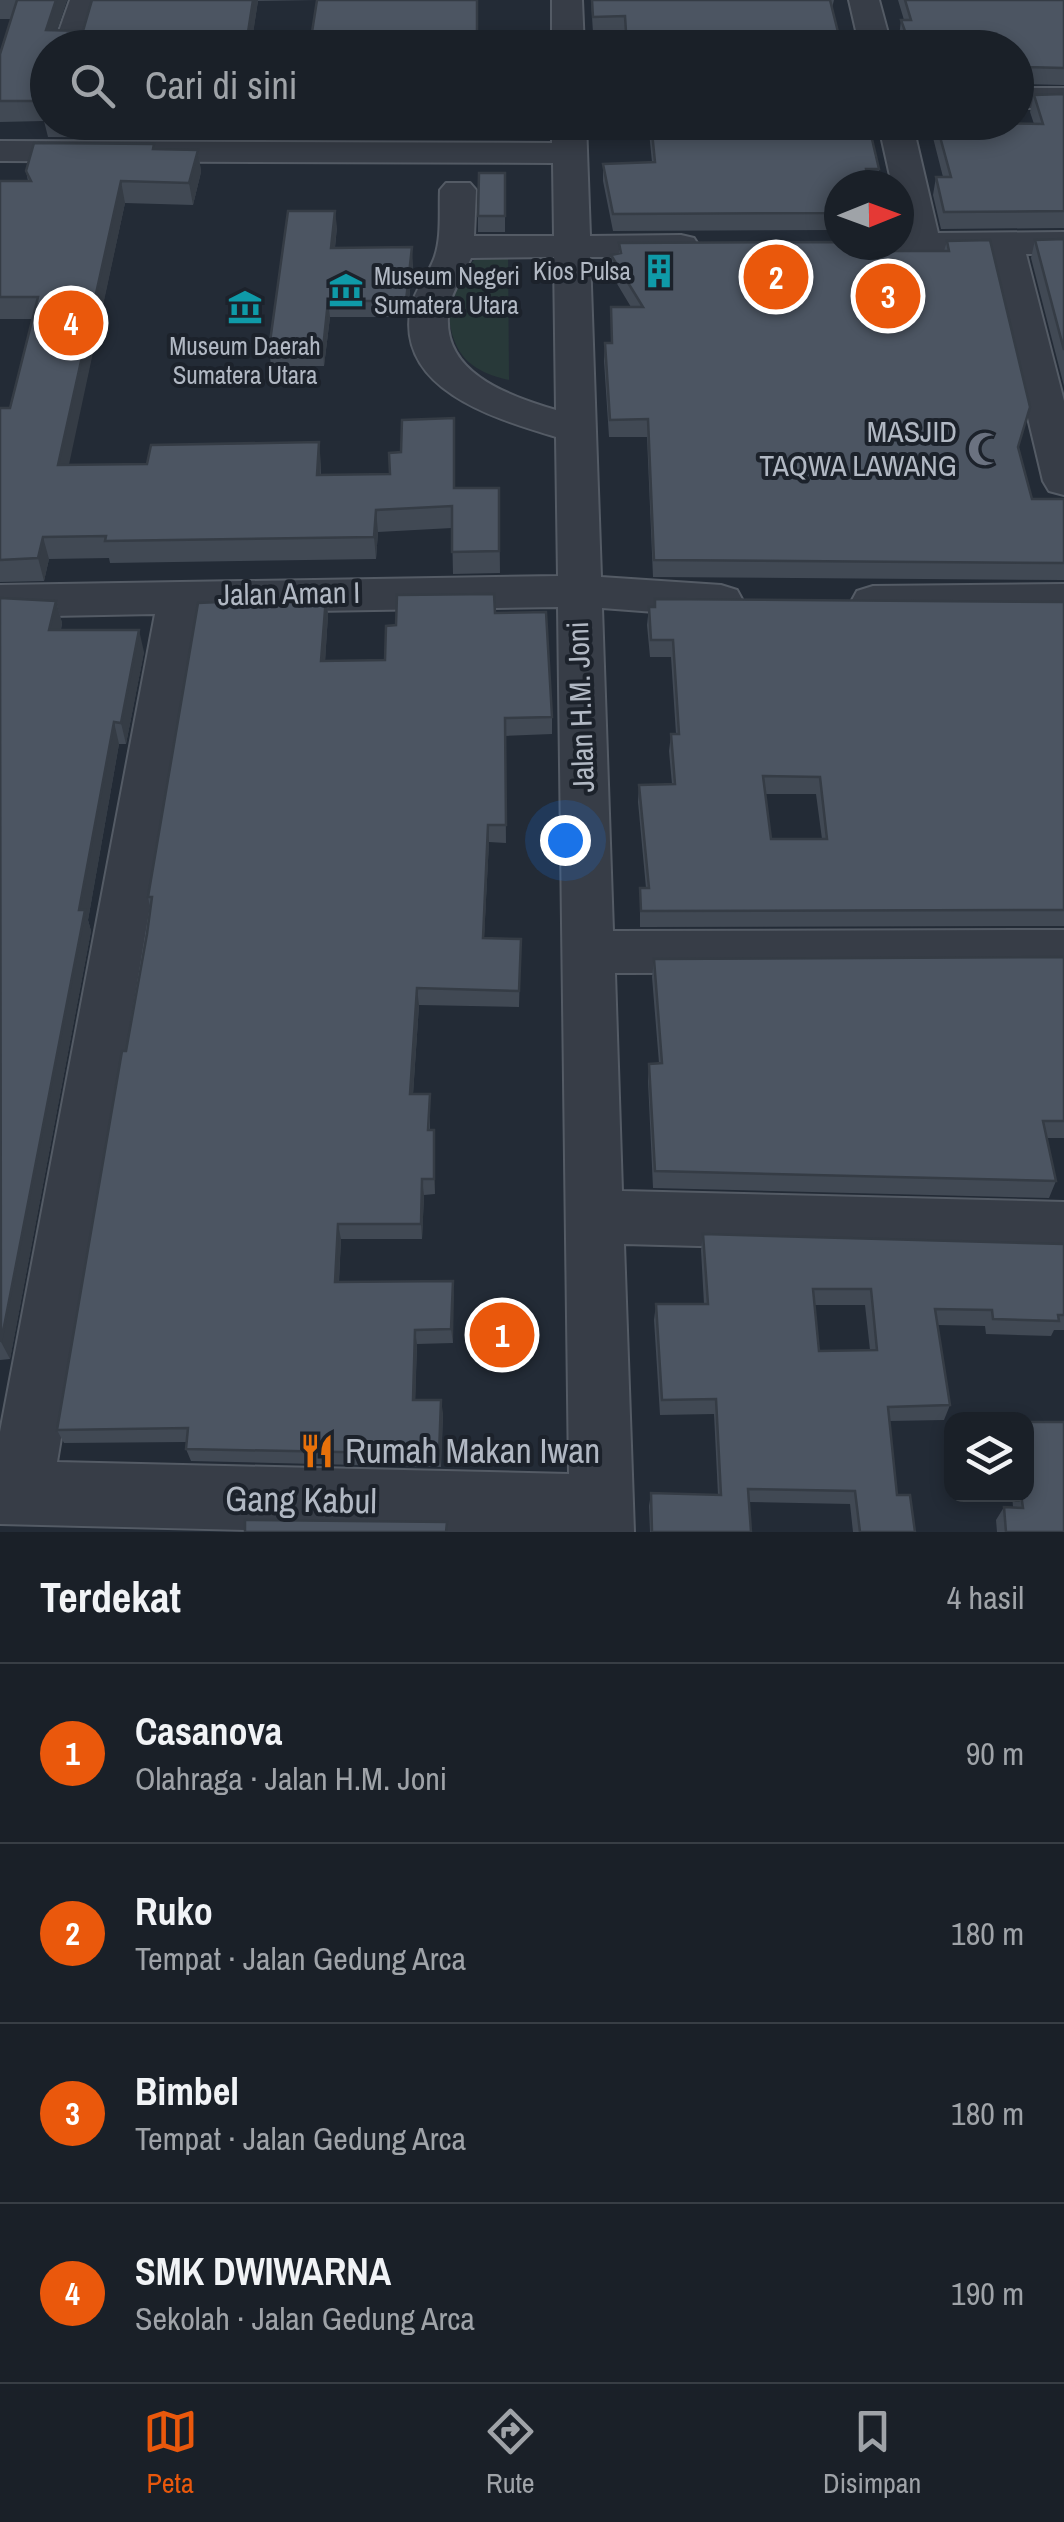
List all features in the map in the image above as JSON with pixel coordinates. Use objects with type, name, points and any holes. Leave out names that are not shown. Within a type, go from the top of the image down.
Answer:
[{"type":"street","points":[[75,30],[85,0]]},
{"type":"street","points":[[567,0],[568,30]]},
{"type":"street","points":[[864,0],[872,30]]},
{"type":"street","points":[[1034,98],[1064,98]]},
{"type":"street","points":[[17,151],[484,140]]},
{"type":"street","name":"Jalan H.M. Joni","points":[[569,140],[578,591],[598,1217],[602,1520]]},
{"type":"street","points":[[897,140],[901,170]]},
{"type":"street","points":[[458,190],[456,247],[429,313],[433,342],[448,373],[486,399],[574,429]]},
{"type":"street","points":[[914,244],[1064,242]]},
{"type":"street","points":[[1005,244],[1064,481]]},
{"type":"street","points":[[456,247],[724,246]]},
{"type":"street","name":"Jalan Aman I","points":[[0,601],[578,591],[634,598],[763,602]]},
{"type":"street","points":[[10,1493],[180,596]]},
{"type":"street","points":[[836,602],[1064,600]]},
{"type":"street","points":[[588,952],[1064,951]]},
{"type":"street","points":[[598,1217],[1064,1229]]},
{"type":"street","name":"Gang Kabul","points":[[10,1493],[602,1520]]},
{"type":"shaded area","points":[[508,248],[509,380],[467,361],[450,327],[447,294],[478,255]]},
{"type":"building","points":[[17,0],[56,0],[46,30],[30,30],[30,101],[0,101],[0,54]]},
{"type":"building","points":[[92,0],[253,0],[248,30],[83,30]]},
{"type":"building","points":[[317,0],[477,0],[477,30],[312,30]]},
{"type":"building","points":[[592,0],[830,0],[838,30],[626,30],[625,16],[593,17]]},
{"type":"building","points":[[905,0],[1064,0],[1064,68],[1034,67],[1034,30],[905,30],[901,20],[911,20]]},
{"type":"building","points":[[1064,94],[1064,211],[944,212],[936,177],[951,177],[941,140],[1034,140],[1034,124],[1043,124],[1034,95]]},
{"type":"building","points":[[653,140],[872,140],[879,169],[824,170],[824,213],[613,214],[603,164],[655,162]]},
{"type":"building","points":[[34,143],[154,144],[153,149],[198,150],[189,183],[121,181],[58,465],[147,464],[151,445],[319,442],[317,475],[390,474],[389,453],[401,452],[402,420],[454,418],[454,488],[499,488],[499,551],[452,552],[452,506],[376,510],[374,537],[105,541],[106,536],[43,537],[38,558],[0,560],[0,408],[10,408],[38,297],[0,297],[0,181],[31,181],[26,171]]},
{"type":"building","points":[[479,173],[505,173],[505,216],[478,216]]},
{"type":"building","name":"Museum Negeri Sumatera Utara","points":[[288,211],[335,211],[331,248],[412,247],[406,301],[328,301],[323,349],[269,349]]},
{"type":"building","points":[[1064,239],[1064,350],[1035,240]]},
{"type":"building","points":[[990,240],[1030,407],[1018,447],[1032,499],[1064,499],[1064,563],[654,560],[648,419],[610,420],[605,343],[612,343],[611,307],[643,307],[611,255],[621,253],[619,243],[824,242],[824,260],[914,260],[914,251],[949,251],[947,241]]},
{"type":"building","points":[[494,594],[495,613],[546,612],[552,717],[505,718],[506,825],[488,825],[483,938],[521,939],[519,991],[417,988],[410,1094],[430,1094],[428,1130],[434,1130],[434,1179],[422,1179],[421,1224],[338,1224],[335,1282],[453,1281],[451,1329],[415,1330],[413,1400],[441,1400],[439,1454],[186,1449],[188,1428],[57,1430],[122,1051],[126,1051],[147,934],[152,897],[148,897],[198,603],[326,597],[321,661],[385,660],[386,626],[396,625],[397,595]]},
{"type":"building","points":[[0,598],[56,601],[49,630],[139,630],[121,723],[114,722],[79,910],[85,910],[1,1342]]},
{"type":"building","points":[[655,599],[1064,602],[1064,910],[641,911],[640,888],[649,888],[639,785],[675,784],[671,734],[679,734],[673,640],[651,640],[649,607],[655,607]],"holes":[[[763,776],[820,777],[827,839],[771,839]]]},
{"type":"building","points":[[1064,957],[1064,1121],[1043,1121],[1056,1181],[655,1171],[649,1064],[662,1063],[654,959]]},
{"type":"building","points":[[703,1234],[1064,1244],[1064,1315],[1058,1315],[1059,1321],[993,1319],[992,1310],[935,1309],[950,1405],[888,1407],[897,1495],[910,1495],[915,1532],[860,1532],[855,1491],[748,1489],[751,1532],[652,1532],[651,1493],[721,1495],[716,1399],[662,1400],[656,1304],[708,1304]],"holes":[[[813,1289],[871,1289],[877,1350],[819,1351]]]},
{"type":"building","points":[[1034,1422],[1064,1422],[1064,1532],[1006,1532],[1004,1507],[1023,1508],[1022,1502],[1034,1502]]},
{"type":"building","points":[[245,1520],[447,1522],[446,1532],[245,1532]]},
{"type":"place","name":"Kios Pulsa","points":[[659,271]]},
{"type":"place","name":"Ruko","points":[[776,277]]},
{"type":"place","name":"Museum Negeri Sumatera Utara","points":[[346,290]]},
{"type":"place","name":"Bimbel","points":[[888,296]]},
{"type":"place","name":"Museum Daerah Sumatera Utara","points":[[245,307]]},
{"type":"place","name":"SMK DWIWARNA","points":[[71,323]]},
{"type":"place","name":"MASJID TAQWA LAWANG","points":[[985,449]]},
{"type":"place","name":"Casanova","points":[[502,1335]]},
{"type":"place","name":"Rumah Makan Iwan","points":[[317,1451]]}]
